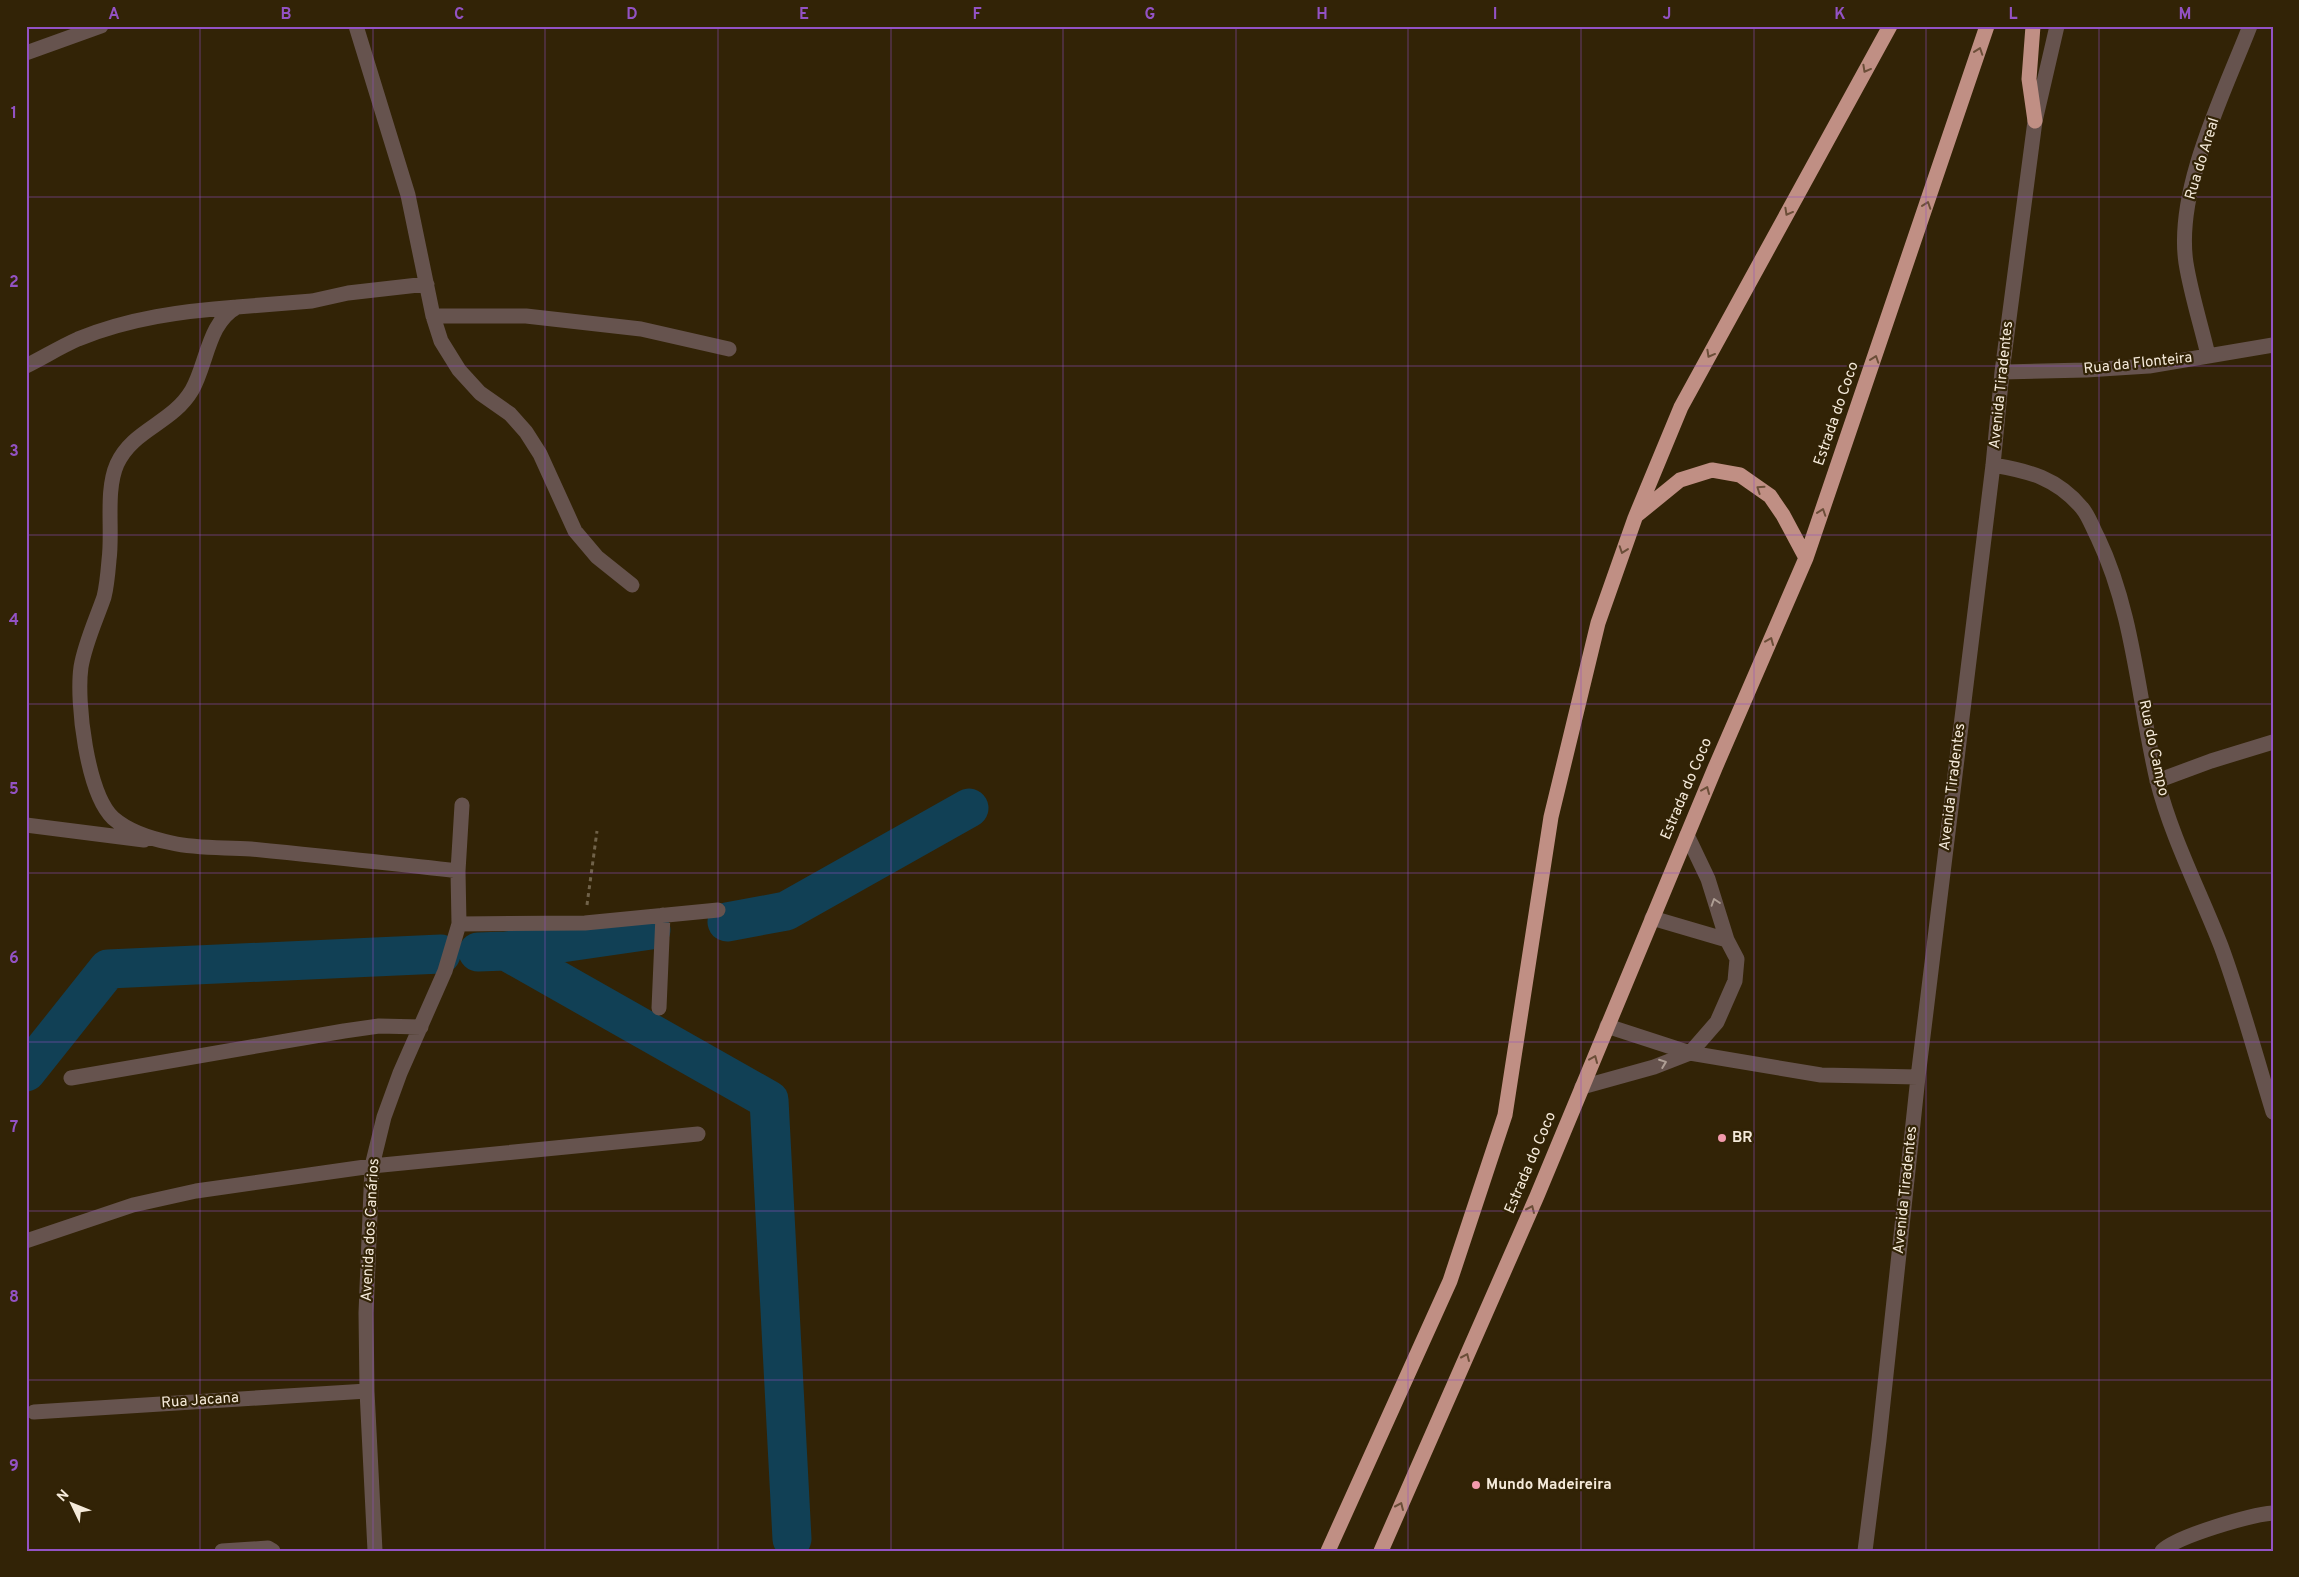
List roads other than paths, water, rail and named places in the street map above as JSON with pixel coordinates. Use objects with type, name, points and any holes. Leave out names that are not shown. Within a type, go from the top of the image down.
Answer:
[{"type":"highway","points":[[1328,1551],[1450,1281],[1505,1115],[1551,817],[1598,623],[1635,518],[1681,407],[1890,26]]},
{"type":"highway","name":"Estrada do Coco","points":[[1381,1551],[1537,1196],[1652,918],[1806,558],[1987,26]]},
{"type":"highway","points":[[2033,26],[2029,79],[2035,121]]},
{"type":"highway","points":[[1635,518],[1680,480],[1712,470],[1740,475],[1770,496],[1783,515],[1806,558]]},
{"type":"street","points":[[26,53],[101,26]]},
{"type":"street","points":[[356,26],[408,195],[433,316],[442,341],[459,370],[480,393],[510,414],[526,432],[540,454],[575,531],[597,557],[632,585]]},
{"type":"street","name":"Avenida Tiradentes","points":[[1864,1551],[1879,1440],[1918,1077],[1993,465],[2002,372],[2035,121],[2057,26]]},
{"type":"street","name":"Rua do Areal","points":[[2208,355],[2186,262],[2186,224],[2192,186],[2205,142],[2250,26]]},
{"type":"street","points":[[26,366],[79,339],[140,319],[189,311],[312,301],[348,293],[427,284]]},
{"type":"street","points":[[174,844],[138,833],[113,817],[99,799],[90,772],[80,696],[81,667],[104,594],[110,556],[112,482],[117,464],[126,450],[140,435],[174,413],[184,403],[202,370],[221,320],[228,312],[237,307]]},
{"type":"street","points":[[433,316],[526,316],[640,329],[730,349]]},
{"type":"street","name":"Rua da Flonteira","points":[[2002,372],[2140,366],[2273,345]]},
{"type":"street","name":"Rua do Campo","points":[[1993,465],[2041,475],[2064,490],[2084,509],[2104,552],[2122,604],[2135,659],[2157,781],[2168,814],[2222,948],[2273,1112]]},
{"type":"street","points":[[2157,781],[2210,761],[2273,742]]},
{"type":"street","name":"Avenida dos Canários","points":[[374,1551],[367,1391],[366,1313],[372,1166],[387,1108],[400,1073],[445,971],[459,924],[458,871],[462,805]]},
{"type":"street","points":[[26,825],[174,844],[245,849],[458,871]]},
{"type":"street","points":[[1582,1087],[1654,1067],[1690,1053],[1717,1022],[1735,981],[1736,959],[1708,879],[1687,835]]},
{"type":"street","points":[[459,924],[584,923],[718,910]]},
{"type":"street","points":[[659,1008],[663,915]]},
{"type":"street","points":[[1652,918],[1728,940]]},
{"type":"street","points":[[72,1078],[344,1031],[379,1026],[421,1027]]},
{"type":"street","points":[[1607,1026],[1690,1053],[1820,1075],[1918,1077]]},
{"type":"street","points":[[26,1241],[132,1205],[196,1191],[372,1166],[698,1134]]},
{"type":"street","name":"Rua Jacana","points":[[34,1412],[367,1391]]},
{"type":"street","points":[[2162,1551],[2168,1544],[2202,1532],[2273,1514]]},
{"type":"street","points":[[222,1551],[268,1548],[273,1551]]},
{"type":"waterway","points":[[727,922],[786,911],[969,808]]},
{"type":"waterway","points":[[506,951],[651,930]]},
{"type":"waterway","points":[[478,952],[506,951],[769,1100],[792,1539]]},
{"type":"waterway","points":[[26,1072],[108,969],[441,954]]},
{"type":"place","name":"BR","points":[[1722,1138]]},
{"type":"place","name":"Mundo Madeireira","points":[[1476,1485]]}]
